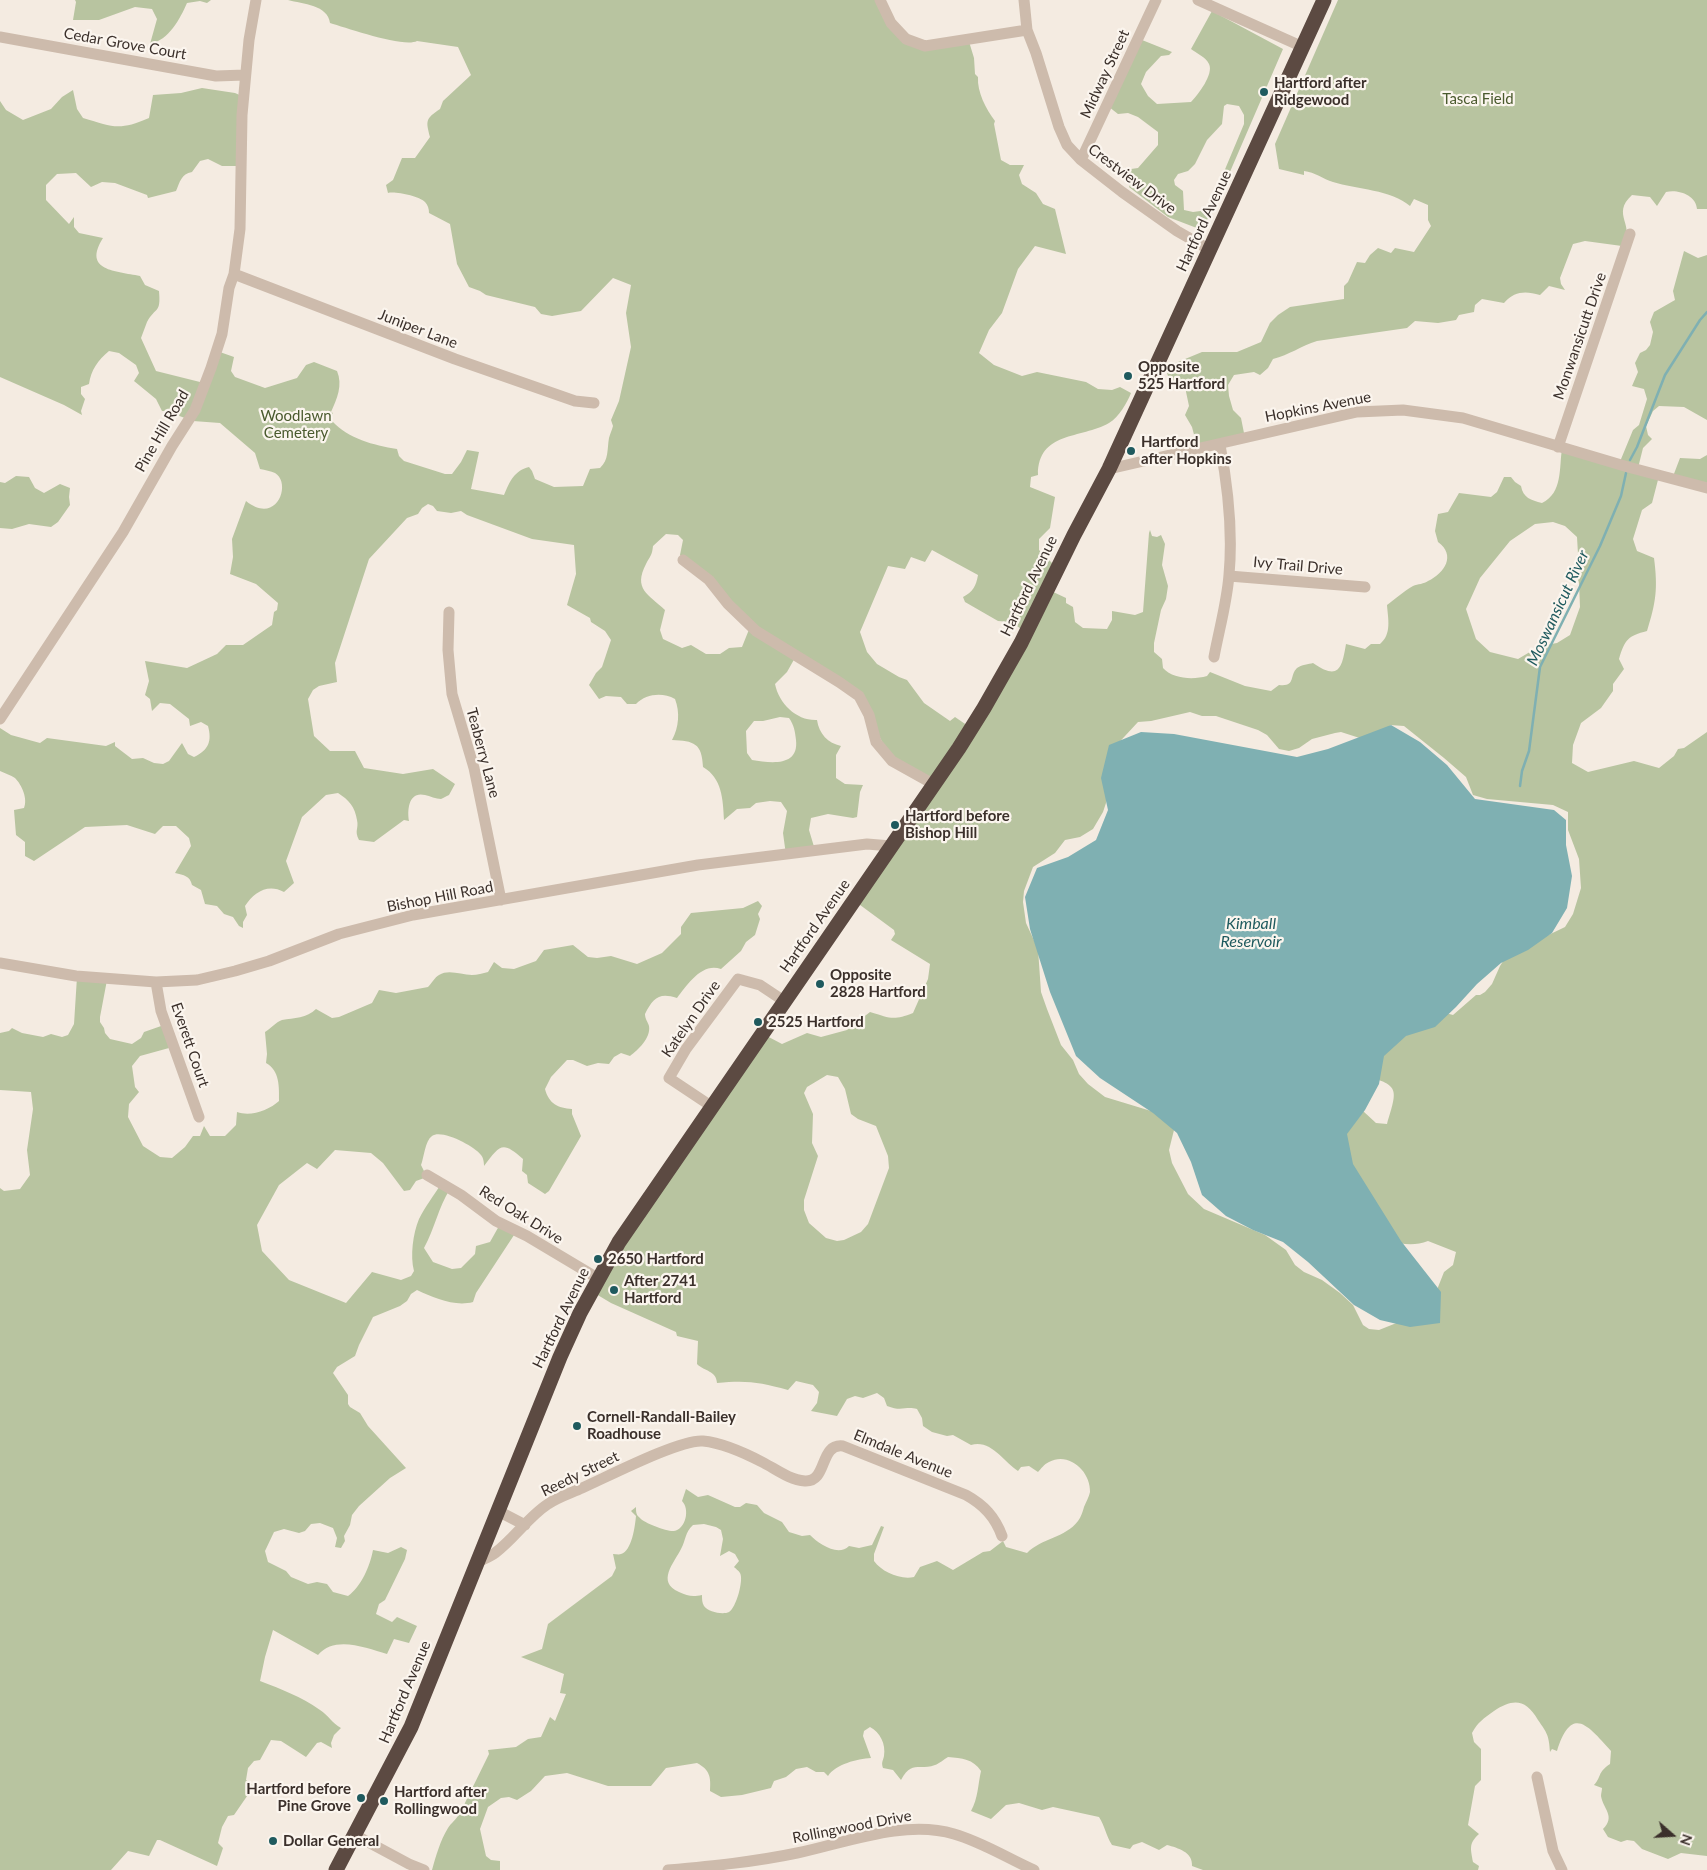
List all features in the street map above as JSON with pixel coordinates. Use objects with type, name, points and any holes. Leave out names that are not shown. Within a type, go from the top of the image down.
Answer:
[{"type":"highway","name":"Hartford Avenue","points":[[336,1870],[411,1727],[560,1357],[580,1314],[619,1242],[711,1106],[935,785],[1007,669],[1109,469],[1324,0]]},
{"type":"street","name":"Pine Hill Road","points":[[0,719],[123,532],[167,454],[195,410],[211,368],[222,334],[229,288],[234,274],[240,229],[242,115],[245,75],[256,0]]},
{"type":"street","points":[[880,0],[891,23],[906,40],[925,46],[1027,30]]},
{"type":"street","name":"Crestview Drive","points":[[1024,0],[1027,30],[1059,127],[1067,145],[1081,160],[1177,231],[1210,250]]},
{"type":"street","name":"Midway Street","points":[[1081,160],[1156,0]]},
{"type":"street","points":[[1198,0],[1303,47]]},
{"type":"street","name":"Cedar Grove Court","points":[[0,37],[216,76],[245,75]]},
{"type":"street","name":"Monwansicutt Drive","points":[[1558,447],[1630,234]]},
{"type":"street","name":"Juniper Lane","points":[[234,274],[455,359],[575,401],[594,403]]},
{"type":"street","name":"Hopkins Avenue","points":[[1109,469],[1357,412],[1403,410],[1463,418],[1558,447],[1707,488]]},
{"type":"street","points":[[1214,658],[1229,576],[1230,531],[1227,480],[1220,445]]},
{"type":"street","points":[[683,560],[709,580],[728,604],[756,631],[840,682],[859,696],[869,715],[876,742],[892,761],[935,785]]},
{"type":"street","name":"Ivy Trail Drive","points":[[1229,576],[1365,587]]},
{"type":"street","name":"Teaberry Lane","points":[[449,612],[448,650],[452,694],[474,768],[501,900]]},
{"type":"street","name":"Bishop Hill Road","points":[[0,963],[76,976],[156,982],[197,980],[235,972],[339,934],[413,915],[704,864],[859,845],[891,846]]},
{"type":"street","name":"Katelyn Drive","points":[[711,1106],[669,1078],[686,1049],[738,979],[760,985],[784,1001]]},
{"type":"street","name":"Everett Court","points":[[156,982],[161,1011],[199,1117]]},
{"type":"street","name":"Red Oak Drive","points":[[427,1175],[461,1195],[496,1221],[527,1236],[599,1279]]},
{"type":"street","name":"Elmdale Avenue","points":[[652,1457],[682,1445],[703,1441],[748,1454],[784,1475],[803,1481],[811,1481],[818,1474],[831,1449],[843,1446],[966,1495],[978,1502],[994,1518],[1002,1536]]},
{"type":"street","name":"Reedy Street","points":[[478,1562],[494,1553],[548,1503],[652,1457]]},
{"type":"street","points":[[498,1511],[525,1525]]},
{"type":"street","points":[[1537,1777],[1553,1851],[1562,1870]]},
{"type":"street","name":"Rollingwood Drive","points":[[668,1870],[755,1861],[873,1836],[906,1830],[929,1829],[953,1833],[1034,1870]]},
{"type":"street","points":[[355,1835],[424,1870]]},
{"type":"green space","points":[[75,0],[211,0],[207,3],[200,1],[187,3],[173,28],[163,38],[150,44],[157,19],[152,9],[135,7],[99,20],[73,20]]},
{"type":"green space","name":"Woodlawn Cemetery","points":[[288,0],[877,0],[891,24],[923,43],[967,35],[974,58],[975,74],[978,77],[981,94],[985,106],[995,121],[1001,160],[1010,165],[1024,165],[1019,175],[1022,184],[1036,193],[1043,204],[1055,209],[1066,254],[1035,246],[1018,269],[1002,313],[989,330],[979,353],[994,365],[1022,376],[1037,372],[1086,382],[1098,389],[1112,390],[1120,387],[1131,393],[1122,410],[1109,423],[1053,443],[1045,451],[1040,461],[1038,475],[1031,477],[1030,487],[1055,497],[1050,528],[1039,539],[1039,550],[1058,569],[1049,590],[1066,598],[1066,603],[1073,607],[1075,622],[1083,628],[1107,629],[1112,620],[1112,611],[1135,615],[1143,612],[1149,533],[1150,530],[1152,536],[1157,537],[1161,535],[1165,544],[1162,565],[1168,586],[1154,643],[1154,652],[1162,659],[1163,668],[1167,672],[1184,678],[1207,676],[1210,672],[1245,686],[1271,691],[1279,685],[1290,683],[1297,668],[1303,665],[1313,663],[1329,671],[1334,671],[1341,665],[1346,644],[1365,649],[1371,644],[1380,644],[1384,640],[1388,631],[1387,605],[1413,586],[1434,578],[1443,569],[1447,558],[1446,552],[1438,542],[1435,531],[1438,514],[1448,512],[1459,493],[1491,497],[1497,492],[1504,477],[1511,477],[1521,486],[1526,496],[1542,503],[1549,499],[1557,486],[1562,449],[1619,464],[1633,430],[1639,425],[1647,399],[1644,389],[1632,386],[1638,372],[1635,363],[1640,353],[1650,345],[1653,332],[1650,322],[1654,312],[1675,300],[1673,291],[1684,251],[1698,258],[1707,255],[1707,420],[1684,407],[1659,406],[1653,411],[1646,426],[1648,435],[1652,439],[1643,448],[1638,468],[1659,476],[1652,503],[1642,510],[1633,539],[1637,551],[1654,558],[1656,587],[1652,612],[1647,631],[1628,639],[1623,647],[1619,659],[1624,669],[1613,684],[1613,691],[1601,708],[1581,723],[1573,745],[1572,763],[1588,772],[1634,761],[1659,768],[1674,756],[1678,749],[1684,748],[1707,732],[1707,1856],[1681,1853],[1668,1859],[1642,1849],[1634,1841],[1627,1840],[1621,1842],[1608,1837],[1603,1829],[1607,1824],[1609,1816],[1602,1801],[1602,1788],[1594,1785],[1601,1772],[1610,1764],[1611,1751],[1588,1728],[1581,1724],[1575,1724],[1569,1727],[1563,1736],[1557,1751],[1552,1749],[1550,1752],[1544,1728],[1533,1713],[1524,1704],[1513,1703],[1501,1707],[1487,1716],[1472,1733],[1474,1742],[1481,1749],[1481,1780],[1475,1786],[1468,1825],[1479,1834],[1471,1847],[1473,1862],[1479,1866],[1478,1870],[1203,1870],[1192,1866],[1190,1857],[1184,1851],[1167,1845],[1159,1850],[1142,1842],[1133,1845],[1130,1849],[1112,1845],[1099,1817],[1053,1807],[1042,1810],[1019,1803],[1006,1805],[991,1819],[971,1811],[981,1771],[978,1767],[962,1759],[948,1757],[938,1764],[929,1767],[912,1768],[901,1780],[893,1770],[883,1768],[883,1743],[877,1732],[870,1727],[864,1731],[863,1736],[871,1758],[841,1765],[828,1776],[824,1772],[816,1772],[807,1767],[796,1769],[786,1777],[774,1781],[771,1788],[742,1795],[721,1797],[710,1791],[709,1774],[705,1768],[697,1763],[666,1768],[651,1786],[608,1786],[567,1773],[545,1776],[531,1791],[517,1800],[509,1797],[501,1798],[488,1807],[480,1829],[486,1856],[491,1860],[500,1861],[500,1870],[432,1870],[443,1838],[449,1826],[460,1813],[489,1754],[488,1750],[516,1747],[528,1739],[541,1737],[550,1717],[555,1721],[566,1694],[560,1693],[564,1674],[521,1657],[542,1649],[548,1624],[612,1576],[616,1568],[613,1554],[625,1552],[634,1532],[636,1516],[631,1511],[636,1507],[637,1515],[642,1520],[662,1529],[674,1531],[681,1527],[686,1518],[686,1509],[682,1501],[686,1489],[698,1497],[708,1495],[735,1507],[740,1507],[746,1503],[757,1505],[764,1513],[782,1522],[789,1532],[802,1536],[810,1535],[818,1542],[834,1550],[845,1549],[849,1546],[859,1548],[872,1545],[881,1526],[884,1527],[874,1554],[874,1561],[882,1569],[892,1574],[909,1578],[914,1577],[920,1567],[937,1561],[953,1570],[983,1552],[990,1551],[1003,1541],[1006,1547],[1027,1553],[1039,1544],[1073,1527],[1080,1518],[1090,1492],[1087,1477],[1071,1461],[1057,1459],[1046,1464],[1038,1472],[1029,1466],[1021,1467],[1018,1471],[997,1452],[985,1445],[971,1445],[953,1435],[947,1436],[932,1432],[923,1426],[922,1418],[917,1409],[896,1409],[887,1406],[884,1398],[877,1393],[863,1398],[855,1396],[847,1399],[837,1416],[811,1411],[817,1403],[819,1392],[813,1385],[796,1381],[788,1390],[753,1382],[717,1383],[712,1373],[697,1364],[698,1341],[677,1336],[676,1332],[611,1303],[591,1291],[763,1034],[782,1044],[807,1033],[821,1037],[847,1030],[870,1012],[891,1018],[906,1016],[913,1013],[928,979],[930,964],[891,940],[895,934],[894,930],[856,902],[932,789],[891,760],[860,697],[796,656],[787,672],[775,684],[780,698],[796,714],[810,720],[817,720],[820,730],[825,737],[832,743],[841,746],[836,755],[836,778],[845,784],[863,785],[860,792],[857,817],[828,814],[811,818],[809,830],[815,850],[786,855],[783,833],[787,811],[781,802],[756,803],[750,808],[737,809],[724,820],[723,804],[718,783],[703,767],[699,748],[686,741],[672,740],[678,720],[678,709],[675,699],[665,695],[654,695],[644,698],[636,704],[627,704],[621,697],[606,696],[599,699],[589,685],[602,667],[611,640],[605,631],[591,622],[590,618],[567,605],[576,574],[574,545],[532,539],[467,515],[461,511],[451,513],[437,511],[428,504],[418,514],[407,518],[369,559],[335,663],[337,682],[319,686],[313,690],[308,699],[314,736],[330,751],[355,751],[364,768],[403,774],[433,769],[455,784],[449,795],[441,799],[420,794],[415,796],[412,798],[409,806],[409,821],[404,820],[374,842],[359,840],[356,815],[348,801],[338,793],[326,795],[302,817],[286,861],[294,883],[284,892],[272,888],[257,893],[245,906],[247,915],[243,922],[243,928],[239,926],[233,917],[224,914],[217,906],[205,904],[201,890],[192,885],[186,876],[175,873],[191,846],[189,838],[176,826],[163,826],[155,834],[127,825],[85,827],[34,861],[25,856],[25,842],[16,835],[14,810],[24,808],[25,796],[15,778],[0,771],[0,728],[11,735],[40,743],[47,738],[106,746],[115,742],[115,746],[132,759],[143,758],[154,763],[163,764],[169,761],[182,743],[188,754],[194,757],[203,751],[208,744],[210,736],[208,726],[201,722],[190,726],[189,719],[170,704],[160,703],[152,711],[150,699],[145,695],[149,681],[145,661],[187,668],[217,654],[226,645],[243,645],[272,625],[278,603],[256,584],[230,574],[233,557],[232,539],[246,501],[266,509],[273,506],[281,493],[282,485],[280,478],[275,473],[260,469],[255,453],[220,423],[193,421],[162,411],[156,399],[134,381],[139,373],[136,365],[119,353],[109,351],[105,354],[93,370],[89,384],[81,387],[81,394],[85,399],[81,411],[82,415],[64,405],[0,377],[0,101],[6,110],[23,120],[51,109],[62,97],[73,90],[77,109],[83,118],[102,124],[123,126],[149,118],[153,95],[181,93],[202,88],[235,93],[244,97],[241,166],[222,166],[208,159],[200,161],[192,172],[183,177],[176,191],[148,198],[147,195],[115,183],[102,182],[91,187],[76,173],[57,174],[46,185],[46,200],[69,224],[74,217],[74,227],[79,233],[103,238],[98,249],[97,257],[99,263],[105,268],[140,276],[145,285],[159,291],[158,307],[147,322],[141,338],[156,371],[200,382],[217,351],[234,357],[231,371],[235,377],[265,388],[297,378],[306,365],[314,362],[337,371],[339,376],[337,397],[331,412],[333,413],[332,421],[339,427],[354,437],[397,449],[399,456],[404,461],[445,474],[452,474],[467,450],[479,452],[471,489],[504,495],[516,474],[529,467],[535,479],[554,487],[583,486],[590,469],[600,468],[606,458],[613,426],[611,420],[619,401],[631,347],[626,313],[631,285],[613,278],[581,311],[552,316],[541,314],[535,307],[486,295],[469,287],[457,264],[450,224],[429,213],[427,204],[422,200],[407,195],[388,193],[386,185],[393,180],[402,158],[415,158],[430,137],[427,124],[429,118],[440,109],[443,101],[471,75],[458,47],[417,41],[400,42],[388,40],[330,23],[325,12],[320,9]],"holes":[[[1553,522],[1565,526],[1577,537],[1578,554],[1575,570],[1579,583],[1580,607],[1570,635],[1557,643],[1540,646],[1518,659],[1490,652],[1476,639],[1466,609],[1480,578],[1510,541],[1535,524]],[[666,534],[678,535],[683,540],[680,555],[750,627],[742,647],[729,648],[720,654],[706,654],[691,645],[682,648],[663,639],[660,630],[665,610],[644,590],[641,579],[642,572],[651,556],[653,546]],[[932,550],[978,575],[974,588],[963,597],[965,602],[998,621],[1011,622],[1027,633],[971,728],[955,717],[950,721],[924,703],[907,680],[877,664],[867,652],[860,632],[888,566],[905,569],[911,557],[925,562]],[[1190,712],[1202,716],[1216,716],[1258,730],[1267,735],[1279,749],[1289,751],[1299,748],[1312,739],[1335,733],[1341,732],[1369,741],[1389,732],[1390,725],[1404,726],[1466,777],[1473,795],[1487,799],[1553,805],[1568,812],[1568,830],[1579,859],[1581,888],[1573,914],[1565,927],[1507,955],[1492,984],[1485,992],[1476,995],[1453,1015],[1442,1012],[1367,1061],[1362,1075],[1390,1085],[1393,1090],[1393,1103],[1387,1124],[1376,1123],[1363,1111],[1331,1153],[1367,1234],[1405,1244],[1428,1241],[1456,1252],[1453,1265],[1444,1272],[1429,1310],[1379,1330],[1369,1329],[1363,1325],[1353,1305],[1322,1280],[1304,1272],[1295,1265],[1286,1250],[1265,1235],[1204,1209],[1188,1194],[1172,1163],[1169,1150],[1174,1130],[1168,1121],[1151,1111],[1105,1097],[1088,1084],[1079,1074],[1073,1060],[1061,1045],[1041,992],[1038,949],[1026,923],[1023,902],[1024,891],[1033,867],[1055,853],[1065,840],[1080,837],[1093,829],[1106,803],[1112,750],[1138,722]],[[780,717],[789,718],[794,728],[796,740],[796,749],[793,755],[788,759],[775,762],[752,760],[747,753],[746,731],[754,721]],[[827,1075],[838,1077],[845,1089],[851,1114],[876,1126],[888,1156],[889,1168],[868,1224],[861,1232],[844,1240],[837,1241],[826,1238],[809,1223],[804,1210],[804,1200],[818,1156],[812,1143],[813,1114],[804,1093],[807,1087]],[[704,1524],[721,1530],[723,1539],[720,1556],[729,1551],[735,1554],[739,1561],[734,1567],[740,1573],[740,1587],[737,1600],[729,1612],[720,1613],[709,1610],[703,1605],[702,1595],[693,1596],[679,1592],[672,1588],[669,1583],[668,1578],[671,1566],[693,1525]]]},
{"type":"green space","name":"Tasca Field","points":[[1338,0],[1707,0],[1707,209],[1697,209],[1696,204],[1690,197],[1676,191],[1666,192],[1657,206],[1650,197],[1632,195],[1623,208],[1627,232],[1622,246],[1585,241],[1573,244],[1560,278],[1565,290],[1549,286],[1540,295],[1520,293],[1512,296],[1504,303],[1482,299],[1475,305],[1474,312],[1459,315],[1456,320],[1438,323],[1415,321],[1407,328],[1317,341],[1273,359],[1268,368],[1260,375],[1254,372],[1234,375],[1228,385],[1229,396],[1233,410],[1241,418],[1245,438],[1198,450],[1192,427],[1185,415],[1189,406],[1185,387],[1171,385],[1167,373],[1161,369],[1202,352],[1237,352],[1261,342],[1270,323],[1290,307],[1344,299],[1344,286],[1348,282],[1357,262],[1365,263],[1378,248],[1391,253],[1395,248],[1414,252],[1431,226],[1428,220],[1428,205],[1414,199],[1410,206],[1394,196],[1384,193],[1333,182],[1304,171],[1304,175],[1279,169],[1275,144]]},
{"type":"green space","points":[[1212,11],[1283,49],[1223,188],[1202,230],[1168,217],[1129,187],[1133,180],[1126,175],[1131,169],[1138,168],[1158,145],[1158,132],[1138,117],[1128,113],[1118,114],[1104,103],[1137,38],[1172,52],[1169,55],[1161,56],[1146,72],[1141,84],[1148,96],[1157,104],[1191,102],[1207,79],[1210,68],[1206,59],[1191,49]],"holes":[[[1227,104],[1239,106],[1244,115],[1244,124],[1208,210],[1193,212],[1184,210],[1183,191],[1175,185],[1174,180],[1178,174],[1188,171],[1195,164],[1207,140],[1222,124],[1224,106]]]},
{"type":"green space","points":[[1707,455],[1707,488],[1672,479],[1680,458],[1700,459]]},
{"type":"green space","points":[[16,476],[29,477],[35,488],[44,493],[60,484],[70,488],[70,505],[58,522],[51,527],[29,524],[12,529],[0,528],[0,482],[5,483]]},
{"type":"green space","points":[[758,901],[762,906],[758,914],[760,919],[755,935],[721,969],[708,969],[696,976],[677,998],[661,996],[654,1000],[645,1014],[649,1026],[648,1035],[630,1056],[621,1053],[614,1057],[609,1064],[598,1063],[587,1066],[573,1060],[567,1060],[551,1077],[545,1089],[549,1098],[562,1108],[572,1109],[572,1114],[581,1136],[549,1191],[545,1194],[528,1183],[527,1175],[522,1171],[523,1159],[510,1149],[506,1147],[498,1150],[484,1166],[482,1156],[472,1147],[450,1137],[437,1134],[430,1138],[421,1165],[427,1177],[416,1181],[410,1190],[404,1191],[383,1163],[371,1153],[335,1150],[317,1169],[307,1163],[279,1185],[257,1225],[262,1251],[289,1280],[346,1303],[372,1272],[401,1280],[411,1276],[414,1271],[412,1252],[417,1225],[424,1210],[441,1184],[450,1189],[442,1203],[424,1248],[433,1262],[452,1269],[461,1268],[475,1254],[476,1246],[490,1242],[499,1226],[516,1232],[476,1293],[473,1302],[452,1303],[417,1290],[400,1306],[373,1317],[355,1356],[337,1367],[333,1373],[348,1395],[350,1407],[360,1413],[368,1426],[406,1468],[390,1478],[359,1506],[352,1515],[350,1525],[344,1536],[345,1541],[341,1548],[335,1547],[337,1538],[333,1528],[320,1523],[311,1524],[305,1531],[299,1533],[284,1529],[274,1532],[265,1551],[268,1562],[286,1571],[291,1577],[308,1584],[317,1582],[327,1584],[333,1592],[348,1596],[364,1576],[373,1550],[388,1553],[401,1547],[407,1550],[405,1559],[385,1600],[379,1604],[376,1614],[392,1622],[397,1617],[417,1626],[409,1643],[394,1639],[387,1654],[360,1646],[342,1644],[325,1649],[318,1655],[273,1630],[260,1681],[305,1701],[323,1712],[341,1728],[334,1735],[331,1743],[332,1748],[321,1742],[317,1743],[306,1757],[281,1741],[271,1740],[260,1760],[254,1761],[248,1768],[246,1780],[254,1786],[234,1815],[228,1816],[222,1827],[218,1843],[223,1848],[217,1866],[157,1840],[149,1856],[128,1851],[111,1870],[0,1870],[0,1188],[4,1191],[20,1189],[30,1175],[27,1150],[33,1109],[31,1092],[0,1090],[0,1033],[9,1031],[12,1028],[22,1033],[43,1037],[51,1034],[62,1037],[68,1035],[74,1024],[77,977],[107,980],[100,1022],[110,1039],[132,1044],[141,1038],[144,1032],[164,1025],[169,1048],[140,1056],[132,1066],[135,1087],[139,1092],[129,1104],[128,1117],[143,1146],[160,1157],[172,1158],[185,1147],[193,1136],[200,1136],[204,1126],[210,1136],[225,1136],[236,1125],[237,1112],[248,1114],[260,1112],[279,1101],[279,1085],[276,1075],[271,1066],[266,1063],[265,1032],[282,1020],[304,1016],[316,1009],[332,1018],[339,1017],[372,1003],[379,990],[396,993],[428,987],[436,977],[443,973],[480,974],[488,972],[494,962],[502,968],[514,969],[536,961],[544,950],[573,945],[588,957],[611,956],[637,964],[662,953],[681,934],[681,927],[691,913],[743,908]]},
{"type":"water","name":"Kimball Reservoir","points":[[1391,725],[1420,742],[1447,765],[1475,799],[1554,810],[1566,820],[1566,845],[1572,876],[1567,908],[1552,933],[1528,950],[1501,963],[1477,984],[1435,1027],[1406,1036],[1384,1056],[1379,1084],[1365,1110],[1347,1134],[1353,1164],[1401,1241],[1441,1292],[1440,1323],[1410,1327],[1380,1320],[1354,1305],[1308,1262],[1283,1242],[1253,1230],[1226,1216],[1202,1195],[1191,1162],[1177,1133],[1153,1113],[1100,1078],[1076,1056],[1050,992],[1030,929],[1025,897],[1037,868],[1068,857],[1096,840],[1108,810],[1101,778],[1109,745],[1141,732],[1174,734],[1297,757],[1328,749]]},
{"type":"waterway","name":"Moswansicut River","points":[[1630,460],[1637,447],[1665,375],[1707,312]]},
{"type":"waterway","name":"Moswansicut River","points":[[1520,786],[1522,771],[1529,751],[1540,667],[1600,546],[1621,496],[1626,473]]},
{"type":"place","name":"Hartford after Ridgewood","points":[[1264,92]]},
{"type":"place","name":"Opposite 525 Hartford","points":[[1128,376]]},
{"type":"place","name":"Hartford after Hopkins","points":[[1131,451]]},
{"type":"place","name":"Hartford before Bishop Hill","points":[[895,825]]},
{"type":"place","name":"Opposite 2828 Hartford","points":[[820,984]]},
{"type":"place","name":"2525 Hartford","points":[[758,1022]]},
{"type":"place","name":"2650 Hartford","points":[[598,1259]]},
{"type":"place","name":"After 2741 Hartford","points":[[614,1290]]},
{"type":"place","name":"Cornell-Randall-Bailey Roadhouse","points":[[577,1426]]},
{"type":"place","name":"Hartford before Pine Grove","points":[[361,1798]]},
{"type":"place","name":"Hartford after Rollingwood","points":[[384,1801]]},
{"type":"place","name":"Dollar General","points":[[273,1841]]}]
